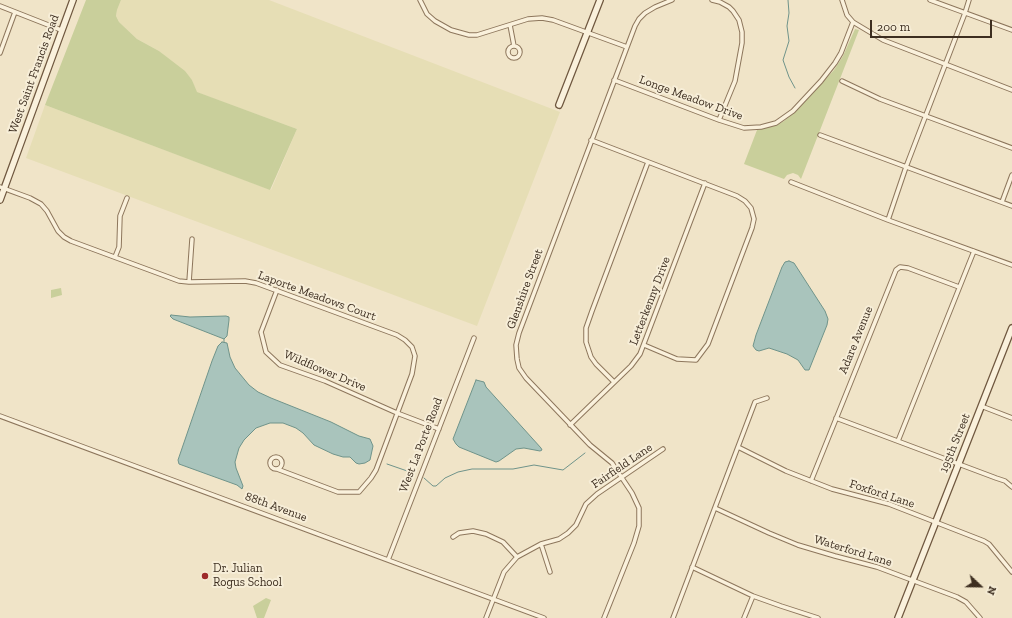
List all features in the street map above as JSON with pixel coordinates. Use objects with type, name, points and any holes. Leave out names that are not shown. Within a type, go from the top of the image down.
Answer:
[{"type":"street","name":"West Saint Francis Road","points":[[0,200],[2,188],[73,0]]},
{"type":"street","points":[[420,0],[434,21],[446,28],[461,33],[477,35],[528,19],[542,18],[553,20],[627,47]]},
{"type":"street","points":[[559,105],[600,0]]},
{"type":"street","name":"Glenshire Street","points":[[604,618],[639,526],[639,508],[632,493],[610,461],[590,445],[526,378],[517,360],[516,345],[519,333],[635,26],[645,13],[654,7],[672,0]]},
{"type":"street","points":[[712,0],[729,7],[739,20],[742,32],[742,42],[735,81],[719,120]]},
{"type":"street","points":[[842,0],[847,15],[853,22],[891,44],[1012,90]]},
{"type":"street","points":[[930,0],[1011,30],[1012,25]]},
{"type":"street","points":[[888,220],[906,167],[946,65],[969,0]]},
{"type":"street","points":[[0,6],[61,30]]},
{"type":"street","points":[[0,53],[15,12]]},
{"type":"street","name":"Longe Meadow Drive","points":[[614,80],[744,128],[761,127],[776,123],[793,110],[830,70],[841,53],[853,22]]},
{"type":"street","points":[[510,25],[514,46]]},
{"type":"street","points":[[842,81],[880,99],[1012,148]]},
{"type":"street","points":[[820,134],[1012,206]]},
{"type":"street","points":[[591,140],[738,196],[751,208],[754,219],[752,228],[708,344],[696,360],[677,360],[644,345]]},
{"type":"street","points":[[614,382],[596,364],[592,357],[586,342],[586,328],[648,162]]},
{"type":"street","points":[[1002,202],[1012,176]]},
{"type":"street","points":[[791,182],[888,220],[1012,265]]},
{"type":"street","name":"Letterkenny Drive","points":[[570,425],[635,361],[644,345],[705,183]]},
{"type":"street","name":"Laporte Meadows Court","points":[[2,188],[30,198],[41,204],[58,230],[67,239],[179,281],[250,282],[276,290],[397,335],[412,347],[415,356],[415,365],[397,413]]},
{"type":"street","points":[[115,257],[119,247],[120,216],[127,198]]},
{"type":"street","points":[[189,282],[192,239]]},
{"type":"street","points":[[898,442],[974,251]]},
{"type":"street","name":"Adare Avenue","points":[[812,481],[896,270],[900,267],[908,268],[959,287]]},
{"type":"street","name":"Wildflower Drive","points":[[276,290],[261,332],[266,352],[280,365],[325,381],[397,413],[439,429]]},
{"type":"street","name":"195th Street","points":[[898,618],[1011,331]]},
{"type":"street","name":"West La Porte Road","points":[[388,560],[474,338]]},
{"type":"street","points":[[673,618],[755,402],[767,398]]},
{"type":"street","points":[[981,406],[1012,418]]},
{"type":"street","points":[[277,469],[338,492],[359,492],[376,470],[397,413]]},
{"type":"street","name":"88th Avenue","points":[[0,416],[544,618]]},
{"type":"street","points":[[836,418],[1005,482],[1012,487]]},
{"type":"street","name":"Foxford Lane","points":[[738,447],[786,471],[832,489],[889,504],[987,543],[1012,572]]},
{"type":"street","name":"Fairfield Lane","points":[[486,618],[504,572],[518,557],[541,544],[559,539],[568,533],[576,525],[586,504],[597,494],[664,449]]},
{"type":"street","name":"Waterford Lane","points":[[715,508],[798,545],[877,567],[962,599],[980,618]]},
{"type":"street","points":[[453,536],[459,533],[473,531],[486,534],[503,542],[518,557]]},
{"type":"street","points":[[541,544],[550,572]]},
{"type":"street","points":[[692,567],[753,596],[818,618]]},
{"type":"street","points":[[744,618],[753,596]]},
{"type":"shaded area","points":[[121,0],[269,0],[560,112],[477,326],[26,158],[45,105],[271,190],[297,129],[196,92],[192,80],[159,51],[137,39],[119,22],[116,16]]},
{"type":"green space","points":[[86,0],[121,0],[116,16],[119,22],[137,39],[159,51],[185,71],[192,80],[197,92],[297,129],[270,190],[45,105]]},
{"type":"green space","points":[[855,29],[859,30],[801,179],[798,175],[793,173],[787,175],[784,179],[744,164],[757,130],[777,125],[796,111],[834,70],[843,56]]},
{"type":"green space","points":[[61,288],[62,295],[51,298],[51,290]]},
{"type":"green space","points":[[266,598],[271,600],[264,618],[257,618],[253,606]]},
{"type":"water","points":[[789,261],[794,263],[825,311],[828,319],[809,370],[805,370],[798,360],[787,354],[769,348],[759,351],[753,346],[782,267],[785,262]]},
{"type":"water","points":[[170,316],[190,317],[229,317],[227,336],[224,339],[173,319]]},
{"type":"water","points":[[222,342],[227,343],[230,357],[235,368],[249,385],[258,392],[271,398],[331,422],[359,436],[370,439],[373,446],[370,460],[365,463],[356,463],[350,457],[343,457],[333,454],[314,445],[296,428],[283,423],[270,423],[256,428],[244,440],[239,448],[235,462],[243,486],[242,489],[237,485],[179,464],[178,460],[212,361],[218,346]]},
{"type":"water","points":[[476,380],[484,382],[486,387],[542,450],[540,451],[524,448],[516,449],[496,462],[459,447],[456,444],[453,439]]},
{"type":"waterway","points":[[788,0],[789,13],[787,26],[789,41],[783,60],[795,88]]},
{"type":"waterway","points":[[424,478],[433,486],[436,486],[445,478],[458,472],[472,469],[513,469],[534,465],[563,470],[585,453]]},
{"type":"waterway","points":[[387,464],[413,473]]},
{"type":"place","name":"Dr. Julian Rogus School","points":[[205,576]]}]
